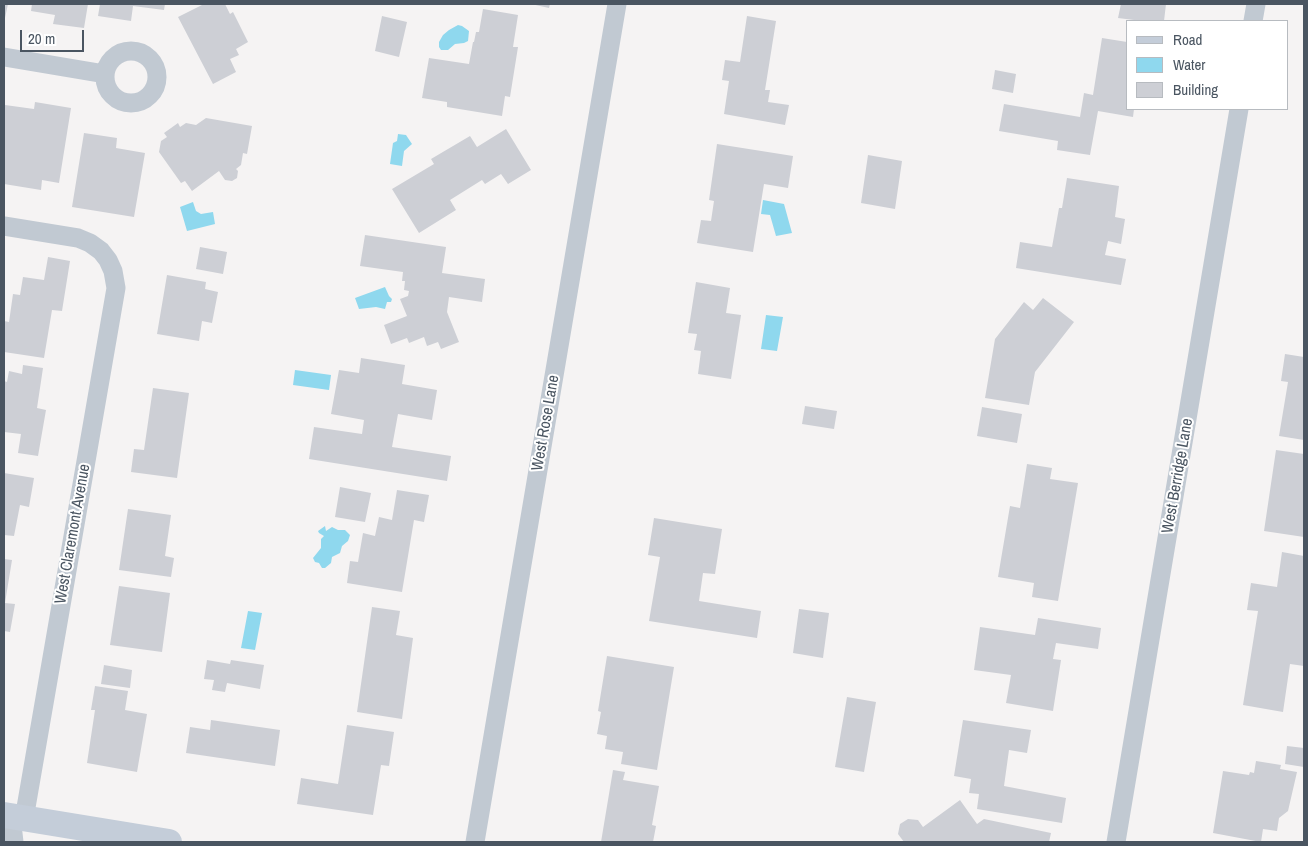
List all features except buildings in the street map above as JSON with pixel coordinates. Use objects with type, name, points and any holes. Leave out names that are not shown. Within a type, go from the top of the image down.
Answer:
[{"type":"main road","points":[[11,826],[169,842]]},
{"type":"street","name":"West Rose Lane","points":[[476,842],[617,4]]},
{"type":"street","points":[[1254,20],[1256,4]]},
{"type":"street","points":[[4,57],[105,74]]},
{"type":"street","name":"West Berridge Lane","points":[[1116,842],[1239,110]]},
{"type":"street","name":"West Claremont Avenue","points":[[4,226],[78,238],[90,243],[108,260],[115,282],[115,294],[11,826]]},
{"type":"water","points":[[458,25],[469,31],[468,41],[455,44],[448,50],[441,50],[439,42],[443,35]]},
{"type":"water","points":[[398,134],[406,135],[412,144],[404,151],[402,166],[390,164],[393,143],[397,141]]},
{"type":"water","points":[[763,200],[784,204],[792,233],[776,236],[770,215],[761,214]]},
{"type":"water","points":[[193,202],[196,211],[201,214],[213,212],[215,224],[187,231],[180,207]]},
{"type":"water","points":[[385,287],[392,299],[391,302],[387,302],[385,309],[376,307],[359,309],[355,298]]},
{"type":"water","points":[[766,315],[783,317],[777,351],[761,349]]},
{"type":"water","points":[[295,370],[331,375],[329,390],[293,385]]},
{"type":"water","points":[[325,526],[326,531],[332,527],[338,530],[345,530],[350,535],[348,541],[342,546],[340,553],[332,557],[331,563],[322,568],[313,558],[321,548],[321,539],[324,536],[318,531]]},
{"type":"water","points":[[248,611],[262,613],[255,650],[241,648]]}]
